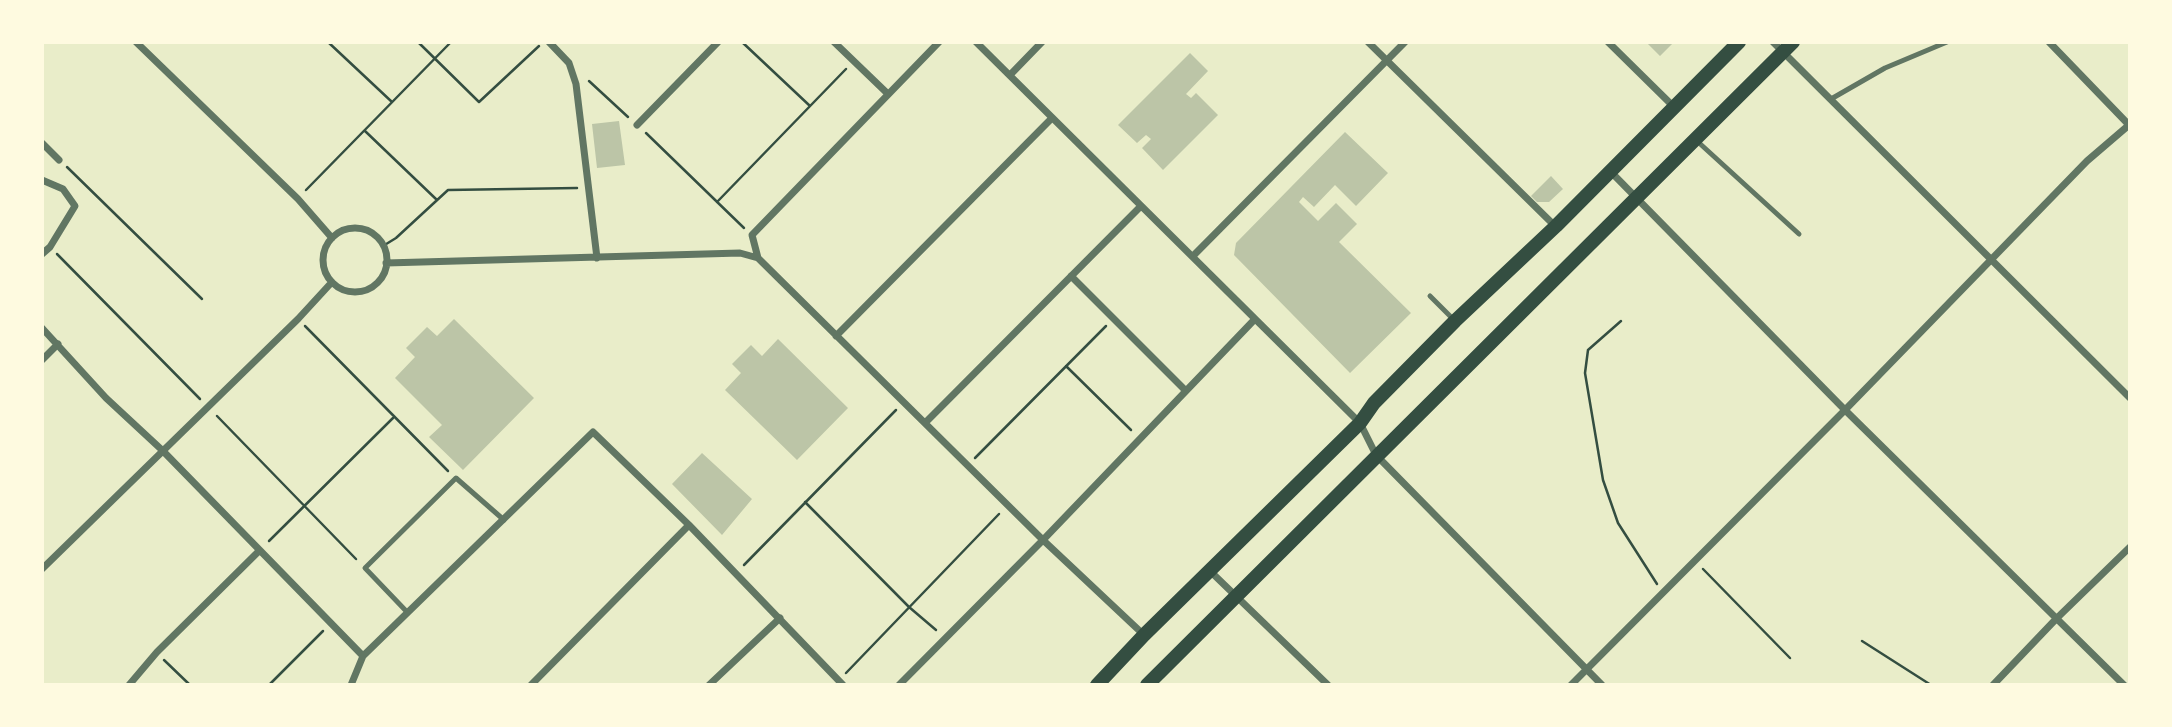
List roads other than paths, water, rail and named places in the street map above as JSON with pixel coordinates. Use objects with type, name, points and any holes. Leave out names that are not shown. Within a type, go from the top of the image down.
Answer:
[{"type":"main road","points":[[1097,685],[1144,635],[1360,423],[1374,402],[1556,226],[1739,42]]},
{"type":"main road","points":[[1147,685],[1636,197],[1783,45]]},
{"type":"street","points":[[136,42],[298,199],[332,238]]},
{"type":"street","points":[[546,42],[569,63],[576,85],[597,258]]},
{"type":"street","points":[[637,125],[719,42]]},
{"type":"street","points":[[834,42],[888,94]]},
{"type":"street","points":[[758,258],[752,235],[939,42]]},
{"type":"street","points":[[976,42],[1360,423],[1376,455],[1602,685]]},
{"type":"street","points":[[1010,75],[1042,42]]},
{"type":"street","points":[[1368,42],[1556,226]]},
{"type":"street","points":[[1193,256],[1405,42]]},
{"type":"street","points":[[1608,42],[1674,107]]},
{"type":"street","points":[[1571,685],[1696,562],[2087,161],[2129,125],[2049,42]]},
{"type":"street","points":[[1783,45],[1831,99],[2130,398]]},
{"type":"street","points":[[836,336],[1052,118]]},
{"type":"street","points":[[42,143],[60,160]]},
{"type":"street","points":[[1610,171],[1845,410],[2124,685]]},
{"type":"street","points":[[42,180],[64,189],[75,205],[50,247],[42,254]]},
{"type":"street","points":[[925,423],[1141,205]]},
{"type":"street","points":[[347,230],[364,230],[378,239],[383,246],[386,263],[380,280],[365,290],[347,291],[332,282],[327,276],[323,260],[327,244],[332,238],[347,230]]},
{"type":"street","points":[[386,263],[740,253],[758,258],[1043,540],[1144,635]]},
{"type":"street","points":[[1071,276],[1185,390]]},
{"type":"street","points":[[42,569],[298,319],[332,282]]},
{"type":"street","points":[[899,685],[1043,540],[1255,318]]},
{"type":"street","points":[[42,328],[106,398],[162,450],[363,656]]},
{"type":"street","points":[[42,360],[58,344]]},
{"type":"street","points":[[351,685],[363,656],[593,432],[690,525],[841,683]]},
{"type":"street","points":[[531,685],[690,525]]},
{"type":"street","points":[[1993,685],[2130,547]]},
{"type":"street","points":[[129,685],[157,652],[259,551]]},
{"type":"street","points":[[1210,571],[1328,685]]},
{"type":"street","points":[[709,685],[780,618]]},
{"type":"lane","points":[[1831,99],[1885,68],[1947,42]]},
{"type":"lane","points":[[1694,138],[1799,234]]},
{"type":"lane","points":[[1430,296],[1455,321]]},
{"type":"lane","points":[[408,613],[365,568],[456,478],[504,520]]}]
